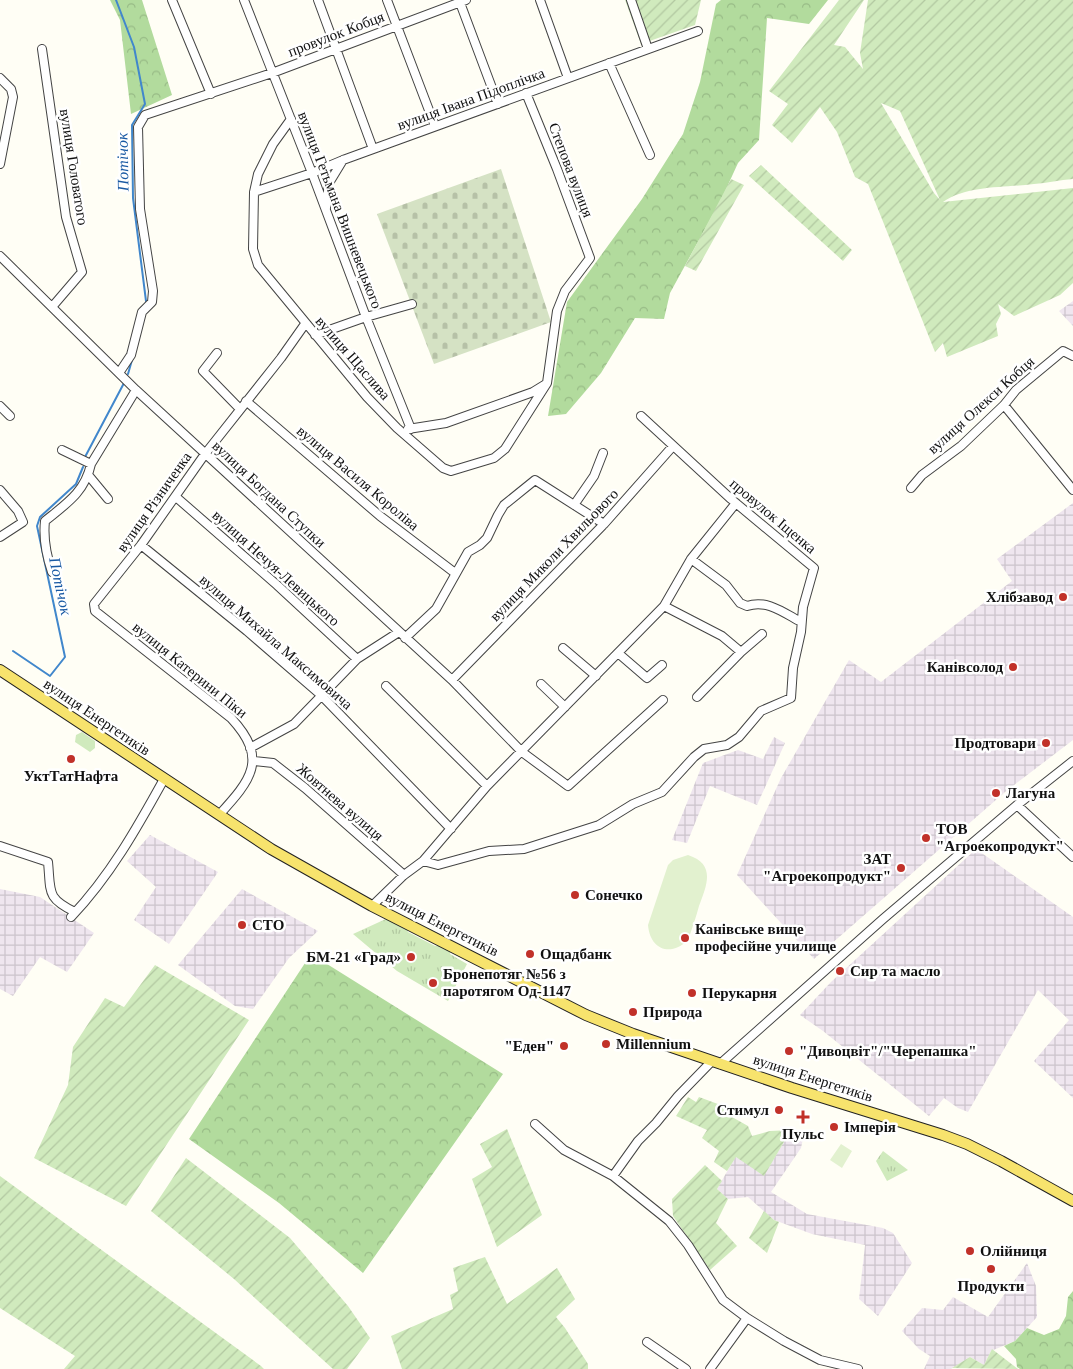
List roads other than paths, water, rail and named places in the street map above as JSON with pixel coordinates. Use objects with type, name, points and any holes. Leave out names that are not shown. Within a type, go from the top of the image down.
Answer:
[{"type":"main road","name":"вулиця Енергетиків","points":[[0,670],[271,849],[372,906],[600,1022],[967,1144],[1073,1200]]},
{"type":"street","points":[[172,0],[211,94]]},
{"type":"street","name":"вулиця Гетьмана Вишневецького","points":[[244,0],[411,429]]},
{"type":"street","points":[[318,0],[373,149]]},
{"type":"street","points":[[387,0],[435,126]]},
{"type":"street","points":[[462,0],[498,104]]},
{"type":"street","name":"провулок Кобця","points":[[119,372],[131,355],[142,312],[152,302],[153,291],[140,209],[138,127],[145,115],[272,73],[462,0]]},
{"type":"street","points":[[540,0],[568,78]]},
{"type":"street","points":[[630,0],[648,49]]},
{"type":"street","name":"вулиця Івана Підоплічка","points":[[254,192],[312,173],[435,126],[698,31]]},
{"type":"street","name":"вулиця Головатого","points":[[42,49],[66,217],[82,272],[52,308]]},
{"type":"street","points":[[609,63],[650,156]]},
{"type":"street","points":[[0,78],[11,89],[13,98],[0,163]]},
{"type":"street","name":"Степова вулиця","points":[[526,93],[590,258],[565,291],[557,311],[548,384]]},
{"type":"street","name":"вулиця Щаслива","points":[[291,119],[273,144],[258,174],[254,192],[253,249],[258,265],[366,397],[397,428],[443,468],[451,471],[494,458],[506,449],[548,384]]},
{"type":"street","points":[[326,210],[329,183],[343,160]]},
{"type":"street","name":"вулиця Богдана Ступки","points":[[0,256],[136,390],[452,680],[522,752],[568,786],[663,700]]},
{"type":"street","points":[[315,335],[366,317],[412,304]]},
{"type":"street","name":"вулиця Різниченка","points":[[94,611],[94,604],[142,546],[205,454],[306,324]]},
{"type":"street","name":"вулиця Олекси Кобця","points":[[911,488],[922,475],[961,446],[1004,405],[1016,390],[1063,351],[1073,356]]},
{"type":"street","points":[[217,353],[203,371],[240,409]]},
{"type":"street","points":[[397,428],[411,429],[446,423],[533,392],[548,384]]},
{"type":"street","points":[[52,572],[43,534],[44,521],[82,488],[91,464],[136,390]]},
{"type":"street","name":"вулиця Василя Короліва","points":[[246,401],[380,516],[455,573]]},
{"type":"street","points":[[1004,405],[1072,487]]},
{"type":"street","points":[[0,406],[10,416]]},
{"type":"street","name":"провулок Іщенка","points":[[422,861],[438,866],[489,851],[524,849],[598,825],[633,804],[662,792],[694,757],[704,749],[727,745],[739,737],[761,711],[791,698],[793,668],[801,632],[803,607],[814,568],[736,503],[641,416]]},
{"type":"street","name":"вулиця Миколи Хвильового","points":[[452,680],[604,524],[673,446]]},
{"type":"street","points":[[62,450],[91,464]]},
{"type":"street","points":[[574,505],[594,476],[603,453]]},
{"type":"street","points":[[88,476],[108,499]]},
{"type":"street","points":[[250,748],[294,724],[358,659],[402,635],[436,609],[468,552],[487,538],[504,505],[535,480],[604,524]]},
{"type":"street","points":[[0,490],[18,511],[23,522],[0,537]]},
{"type":"street","name":"вулиця Нечуя-Левицького","points":[[176,497],[358,659]]},
{"type":"street","points":[[372,906],[404,875],[422,861],[487,786],[664,606],[692,560],[736,503]]},
{"type":"street","name":"вулиця Михайла Максимовича","points":[[142,546],[247,631],[321,695],[451,829]]},
{"type":"street","points":[[692,560],[726,585],[740,603],[747,606],[756,603],[764,604],[801,622]]},
{"type":"street","points":[[664,606],[722,636],[741,652]]},
{"type":"street","name":"вулиця Катерини Піки","points":[[94,611],[232,718],[244,732],[254,761]]},
{"type":"street","points":[[697,697],[741,652],[762,634]]},
{"type":"street","points":[[563,648],[596,676]]},
{"type":"street","points":[[618,653],[647,678],[662,665]]},
{"type":"street","points":[[541,684],[565,708]]},
{"type":"street","points":[[386,686],[487,786]]},
{"type":"street","points":[[219,815],[249,780],[254,761]]},
{"type":"street","name":"Жовтнева вулиця","points":[[254,761],[273,762],[404,875]]},
{"type":"street","points":[[613,1176],[638,1141],[678,1096],[1017,806],[1073,761]]},
{"type":"street","points":[[0,846],[48,862],[51,894],[58,904],[73,914],[89,898],[123,852],[164,779]]},
{"type":"street","points":[[1017,806],[1073,857]]},
{"type":"street","points":[[535,1124],[564,1150],[613,1176],[669,1221],[688,1245],[723,1300],[746,1318],[820,1360],[858,1369]]},
{"type":"street","points":[[710,1369],[746,1318]]},
{"type":"street","points":[[647,1342],[686,1369]]},
{"type":"street","points":[[817,1369],[820,1360]]},
{"type":"waterway","name":"Потічок","points":[[116,0],[134,47],[145,104],[132,125],[133,198],[146,301]]},
{"type":"waterway","name":"Потічок","points":[[128,374],[132,360]]},
{"type":"waterway","name":"Потічок","points":[[85,457],[124,383]]},
{"type":"waterway","name":"Потічок","points":[[13,651],[50,676],[65,657],[37,526],[40,517],[76,484],[83,467]]},
{"type":"place","name":"Хлібзавод","points":[[1063,597]]},
{"type":"place","name":"Канівсолод","points":[[1013,667]]},
{"type":"place","name":"Продтовари","points":[[1046,743]]},
{"type":"place","name":"УктТатНафта","points":[[71,759]]},
{"type":"place","name":"Лагуна","points":[[996,793]]},
{"type":"place","name":"ТОВ \"Агроекопродукт\"","points":[[926,838]]},
{"type":"place","name":"ЗАТ \"Агроекопродукт\"","points":[[901,868]]},
{"type":"place","name":"Сонечко","points":[[575,895]]},
{"type":"place","name":"СТО","points":[[242,925]]},
{"type":"place","name":"Канівське вище професійне училище","points":[[685,938]]},
{"type":"place","name":"Ощадбанк","points":[[530,954]]},
{"type":"place","name":"БМ-21 «Град»","points":[[411,957]]},
{"type":"place","name":"Сир та масло","points":[[840,971]]},
{"type":"place","name":"Бронепотяг №56 з паротягом Од-1147","points":[[433,983]]},
{"type":"place","name":"Перукарня","points":[[692,993]]},
{"type":"place","name":"Природа","points":[[633,1012]]},
{"type":"place","name":"Millennium","points":[[606,1044]]},
{"type":"place","name":"\"Еден\"","points":[[564,1046]]},
{"type":"place","name":"\"Дивоцвіт\"/\"Черепашка\"","points":[[789,1051]]},
{"type":"place","name":"Стимул","points":[[779,1110]]},
{"type":"place","name":"Пульс","points":[[803,1117]]},
{"type":"place","name":"Імперія","points":[[834,1127]]},
{"type":"place","name":"Олійниця","points":[[970,1251]]},
{"type":"place","name":"Продукти","points":[[991,1269]]}]
